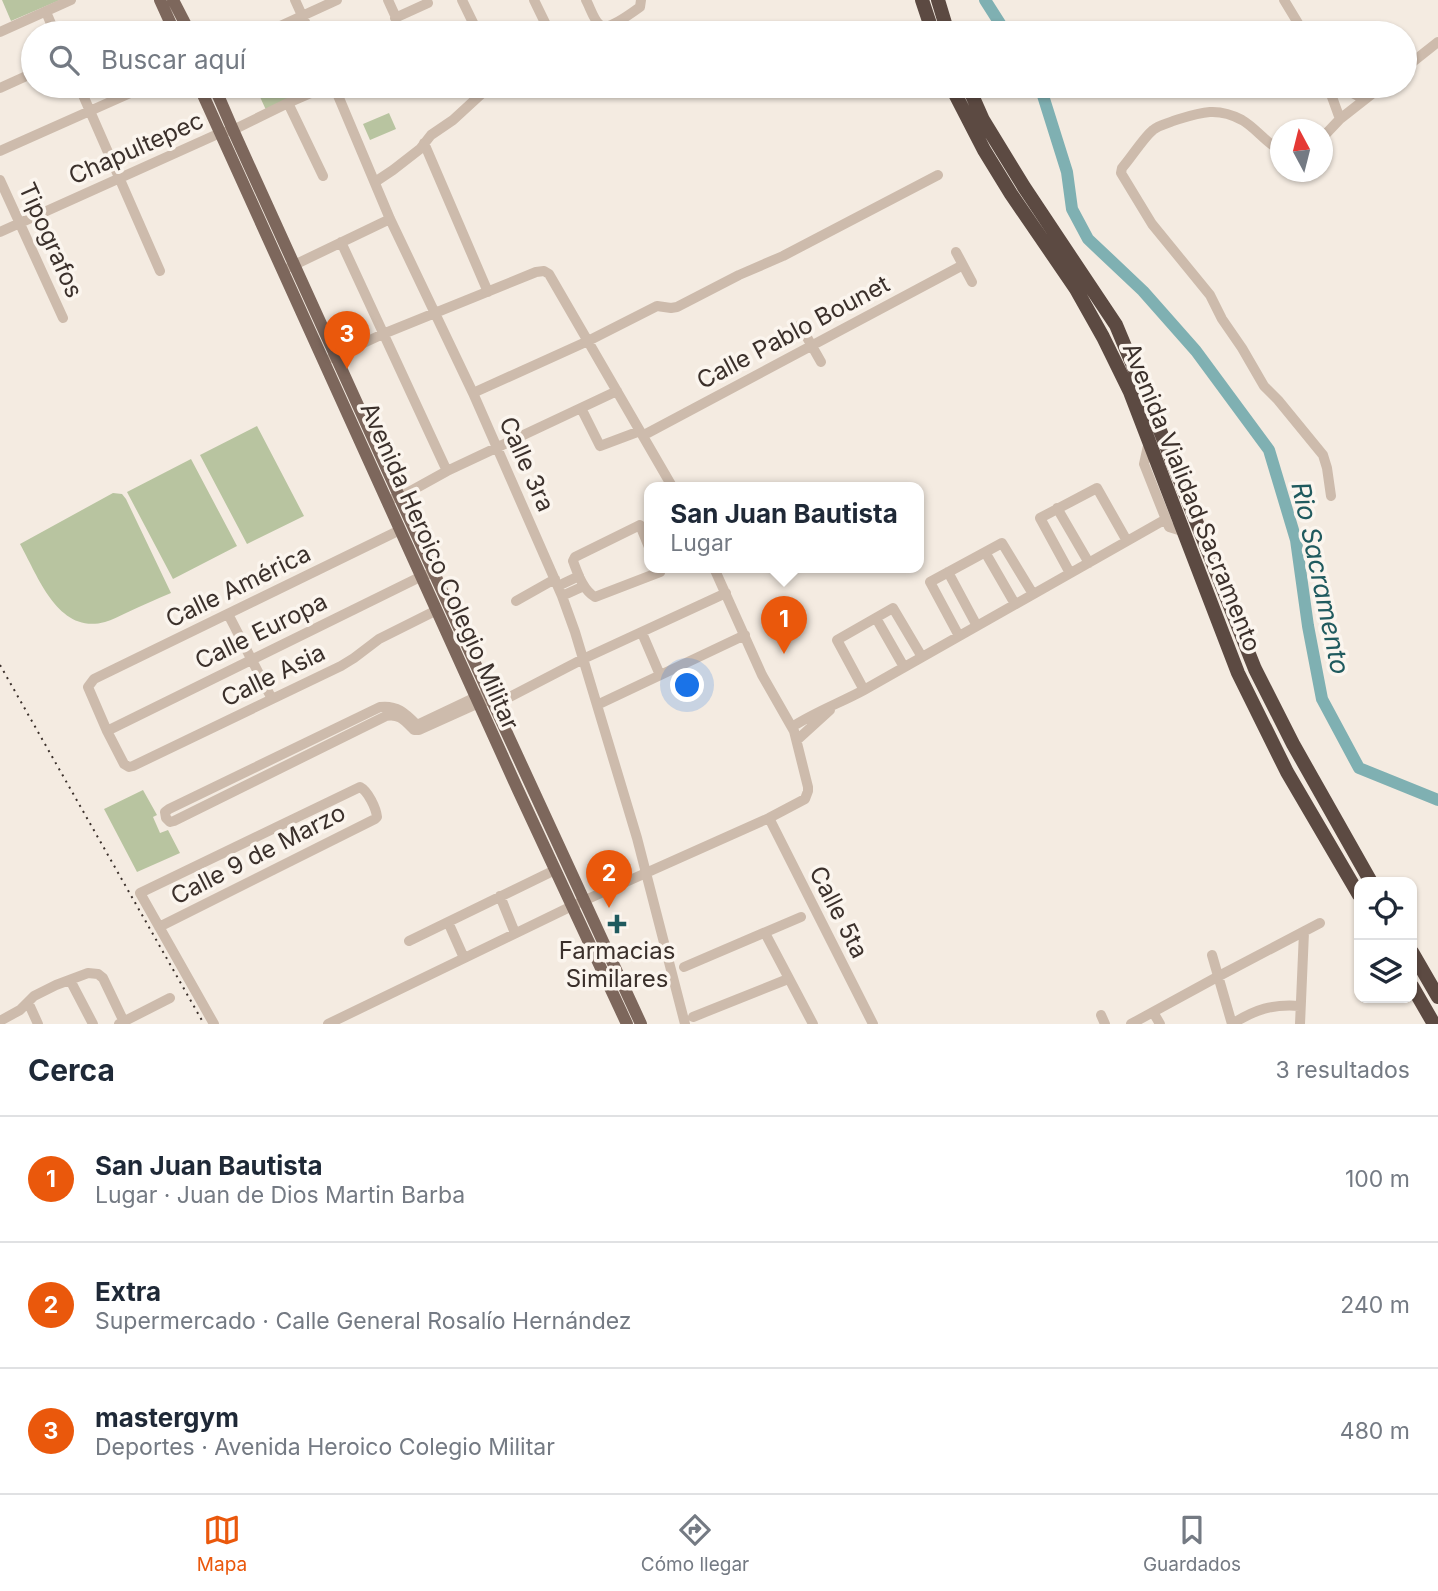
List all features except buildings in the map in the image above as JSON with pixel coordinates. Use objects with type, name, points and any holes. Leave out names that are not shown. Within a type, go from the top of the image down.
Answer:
[{"type":"highway","points":[[922,0],[929,21]]},
{"type":"highway","points":[[938,0],[944,21]]},
{"type":"highway","name":"Avenida Vialidad Sacramento","points":[[957,98],[984,150],[1076,289],[1120,369],[1238,673],[1287,772],[1354,886]]},
{"type":"highway","name":"Avenida Vialidad Sacramento","points":[[973,98],[983,120],[1010,164],[1115,325],[1255,669],[1293,744],[1368,877]]},
{"type":"highway","points":[[1417,961],[1438,997]]},
{"type":"highway","points":[[1417,995],[1434,1024]]},
{"type":"highway","points":[[1417,998],[1426,1024]]},
{"type":"main road","points":[[160,0],[170,21]]},
{"type":"main road","points":[[173,0],[184,21]]},
{"type":"main road","name":"Avenida Heroico Colegio Militar","points":[[206,98],[226,132],[289,267],[293,297],[330,359],[486,700],[578,904],[627,1024]]},
{"type":"main road","name":"Avenida Heroico Colegio Militar","points":[[217,98],[226,132]]},
{"type":"main road","name":"Avenida Heroico Colegio Militar","points":[[393,499],[400,530],[428,574],[437,610],[486,700],[555,870],[578,904],[641,1024]]},
{"type":"street","points":[[25,21],[71,0]]},
{"type":"street","points":[[295,0],[304,21]]},
{"type":"street","points":[[291,21],[337,0]]},
{"type":"street","points":[[388,0],[397,21]]},
{"type":"street","points":[[462,0],[472,21]]},
{"type":"street","points":[[534,0],[544,21]]},
{"type":"street","points":[[586,0],[597,21]]},
{"type":"street","points":[[618,21],[640,6],[641,0]]},
{"type":"street","points":[[1284,0],[1297,21]]},
{"type":"street","points":[[396,18],[428,3]]},
{"type":"street","points":[[46,12],[50,21]]},
{"type":"street","points":[[0,32],[21,23]]},
{"type":"street","points":[[1417,59],[1438,42]]},
{"type":"street","points":[[0,88],[21,78]]},
{"type":"street","points":[[84,98],[160,271]]},
{"type":"street","points":[[0,151],[119,98]]},
{"type":"street","name":"Chapultepec","points":[[0,232],[299,98]]},
{"type":"street","name":"Calle 3ra","points":[[339,98],[390,219],[472,393],[558,587],[597,705],[689,1020]]},
{"type":"street","points":[[375,182],[404,162],[431,135],[453,120],[477,98]]},
{"type":"street","points":[[1332,98],[1340,119]]},
{"type":"street","points":[[1333,126],[1364,99]]},
{"type":"street","points":[[288,103],[323,176]]},
{"type":"street","points":[[1270,144],[1251,126],[1235,117],[1222,112],[1201,113],[1153,130],[1122,168],[1121,173],[1152,224],[1209,295],[1264,386],[1323,455],[1331,496]]},
{"type":"street","points":[[425,143],[488,292]]},
{"type":"street","points":[[472,393],[588,341],[657,306],[677,307],[738,275],[783,256],[938,175]]},
{"type":"street","name":"Tipografos","points":[[0,180],[63,318]]},
{"type":"street","points":[[289,267],[390,219]]},
{"type":"street","points":[[341,242],[447,471]]},
{"type":"street","points":[[956,252],[972,282]]},
{"type":"street","name":"Calle Pablo Bounet","points":[[581,408],[600,446],[642,433],[812,347],[963,265]]},
{"type":"street","points":[[330,359],[383,334],[544,271],[549,274],[670,482]]},
{"type":"street","points":[[800,326],[821,362]]},
{"type":"street","points":[[393,499],[617,391]]},
{"type":"street","points":[[1149,441],[1144,464],[1169,527],[1185,532]]},
{"type":"street","points":[[1070,573],[1040,518],[1097,488],[1127,541]]},
{"type":"street","points":[[1058,508],[1089,562]]},
{"type":"street","points":[[792,727],[864,690],[1166,519]]},
{"type":"street","points":[[644,535],[640,525],[575,557],[574,562],[590,595],[597,597],[657,573]]},
{"type":"street","name":"Calle América","points":[[107,731],[88,687],[94,679],[400,530]]},
{"type":"street","points":[[959,636],[930,582],[1002,543],[1033,594]]},
{"type":"street","points":[[985,552],[1015,604]]},
{"type":"street","points":[[948,572],[977,626]]},
{"type":"street","points":[[328,1024],[515,933],[803,801],[808,787],[797,740],[762,674],[716,573]]},
{"type":"street","name":"Calle Europa","points":[[107,731],[428,574]]},
{"type":"street","points":[[516,601],[582,581]]},
{"type":"street","points":[[272,766],[174,821],[166,818],[165,813],[169,809],[395,711],[400,710],[419,724],[486,700],[583,659],[726,593]]},
{"type":"street","points":[[864,690],[837,640],[892,608],[922,657]]},
{"type":"street","name":"Calle Asia","points":[[107,731],[124,764],[133,766],[341,666],[379,639],[437,610]]},
{"type":"street","points":[[228,614],[272,699]]},
{"type":"street","points":[[876,618],[904,667]]},
{"type":"street","points":[[642,633],[660,675]]},
{"type":"street","points":[[597,705],[745,635]]},
{"type":"street","points":[[797,740],[836,705]]},
{"type":"street","name":"Calle 9 de Marzo","points":[[357,789],[365,789],[377,812],[375,819],[159,926],[140,893],[357,789]]},
{"type":"street","name":"Calle 5ta","points":[[769,818],[873,1024]]},
{"type":"street","points":[[409,941],[555,870]]},
{"type":"street","points":[[500,896],[515,933]]},
{"type":"street","points":[[684,967],[801,917]]},
{"type":"street","points":[[448,922],[464,958]]},
{"type":"street","points":[[1132,1024],[1320,923]]},
{"type":"street","points":[[159,926],[214,1024]]},
{"type":"street","points":[[1300,1024],[1304,932]]},
{"type":"street","points":[[765,933],[812,1024]]},
{"type":"street","points":[[1212,955],[1232,1024],[1269,1007],[1300,1006]]},
{"type":"street","points":[[0,1021],[20,1010],[45,990],[89,973],[103,978],[122,1023],[170,998]]},
{"type":"street","points":[[689,1020],[788,979]]},
{"type":"street","points":[[70,980],[93,1024]]},
{"type":"street","points":[[28,1002],[38,1024]]},
{"type":"street","points":[[1153,1012],[1160,1024]]},
{"type":"green space","points":[[2,0],[60,0],[11,21]]},
{"type":"green space","points":[[260,98],[295,98],[266,110]]},
{"type":"green space","points":[[389,113],[396,129],[370,140],[363,124]]},
{"type":"green space","points":[[257,426],[304,516],[247,544],[200,455]]},
{"type":"green space","points":[[191,459],[237,546],[173,579],[127,492]]},
{"type":"green space","points":[[113,493],[122,494],[126,499],[171,593],[108,621],[89,624],[74,620],[52,600],[20,544]]},
{"type":"green space","points":[[143,790],[157,815],[153,817],[160,833],[168,830],[180,853],[137,872],[104,809]]},
{"type":"waterway","name":"Rio Sacramento","points":[[985,0],[998,21]]},
{"type":"waterway","name":"Rio Sacramento","points":[[1044,98],[1067,172],[1072,209],[1088,239],[1143,291],[1196,351],[1269,450],[1296,540],[1322,699],[1359,768],[1438,800]]},
{"type":"railway","points":[[0,665],[204,1024]]},
{"type":"place","name":"mastergym","points":[[347,369]]},
{"type":"place","name":"San Juan Bautista","points":[[784,654]]},
{"type":"place","name":"Extra","points":[[609,908]]},
{"type":"place","name":"Farmacias Similares","points":[[617,924]]}]
